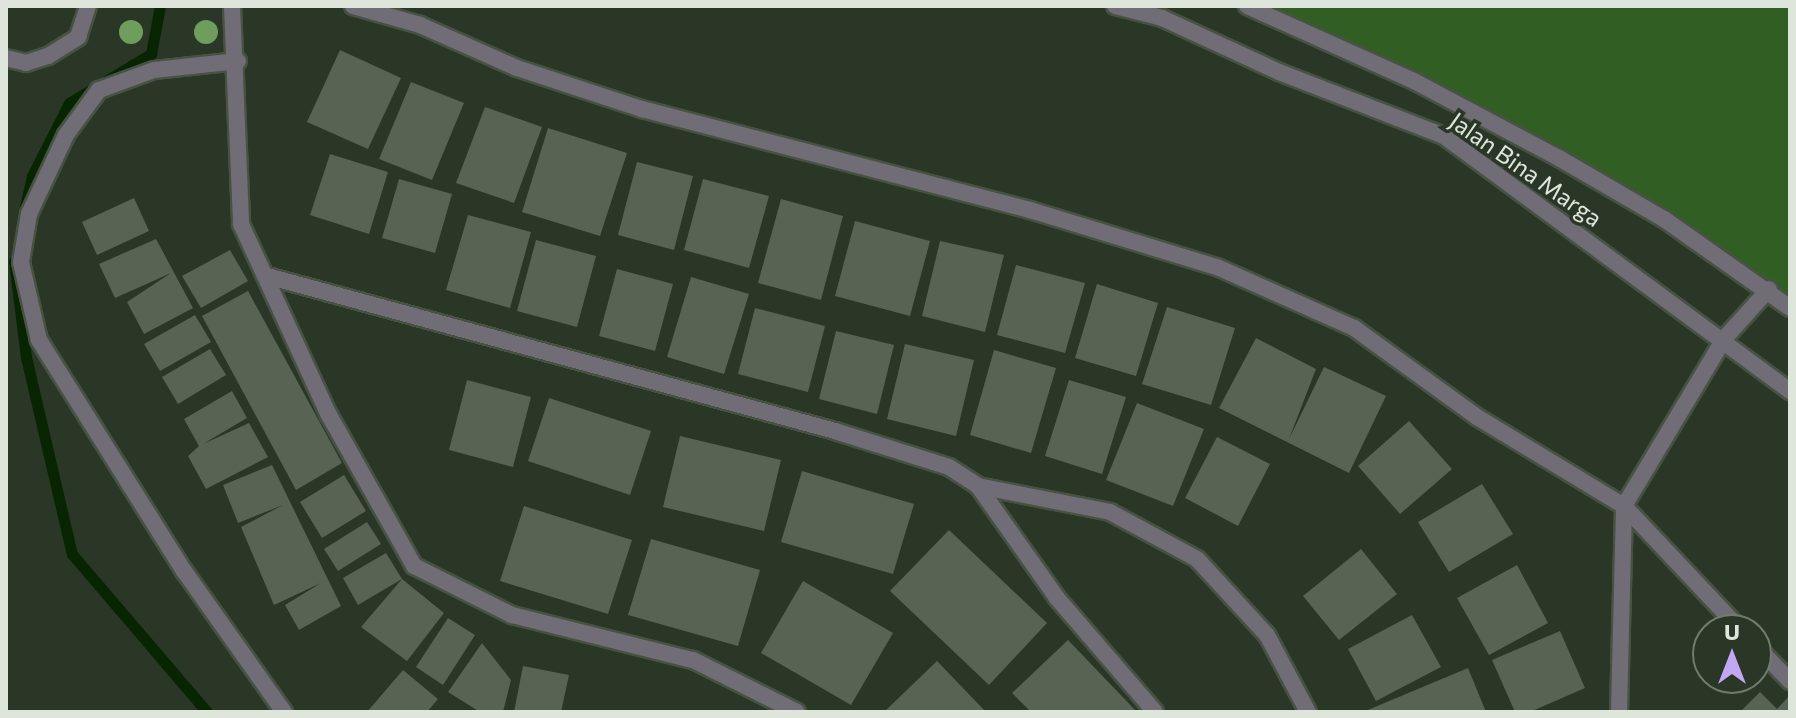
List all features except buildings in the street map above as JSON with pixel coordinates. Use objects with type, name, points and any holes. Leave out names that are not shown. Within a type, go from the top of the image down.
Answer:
[{"type":"street","points":[[6,58],[26,63],[48,56],[78,37],[88,6]]},
{"type":"street","points":[[232,6],[238,61],[236,199],[241,224],[329,415],[414,566],[512,615],[693,660],[797,712]]},
{"type":"street","points":[[353,6],[420,25],[517,68],[642,109],[1030,210],[1217,267],[1354,328],[1477,417],[1624,506],[1726,614]]},
{"type":"street","name":"Jalan Bina Marga","points":[[1115,6],[1162,18],[1279,72],[1444,136],[1724,339],[1790,391]]},
{"type":"street","name":"Jalan Bina Marga","points":[[1247,6],[1414,81],[1559,158],[1769,289],[1790,308]]},
{"type":"street","points":[[238,61],[154,70],[99,90],[66,135],[29,214],[21,262],[39,340],[184,571],[284,712]]},
{"type":"street","points":[[267,276],[835,431],[949,467],[978,486],[1057,598],[1155,712]]},
{"type":"street","points":[[1619,712],[1624,506],[1724,339],[1769,289]]},
{"type":"street","points":[[978,486],[1110,512],[1197,559],[1267,635],[1308,712]]},
{"type":"street","points":[[1772,662],[1790,681]]},
{"type":"green space","points":[[1247,6],[1790,6],[1790,308],[1577,168]]},
{"type":"waterway","points":[[23,216],[32,176],[69,103],[151,54],[160,6]]},
{"type":"waterway","points":[[14,261],[26,357],[72,554],[207,712]]}]
